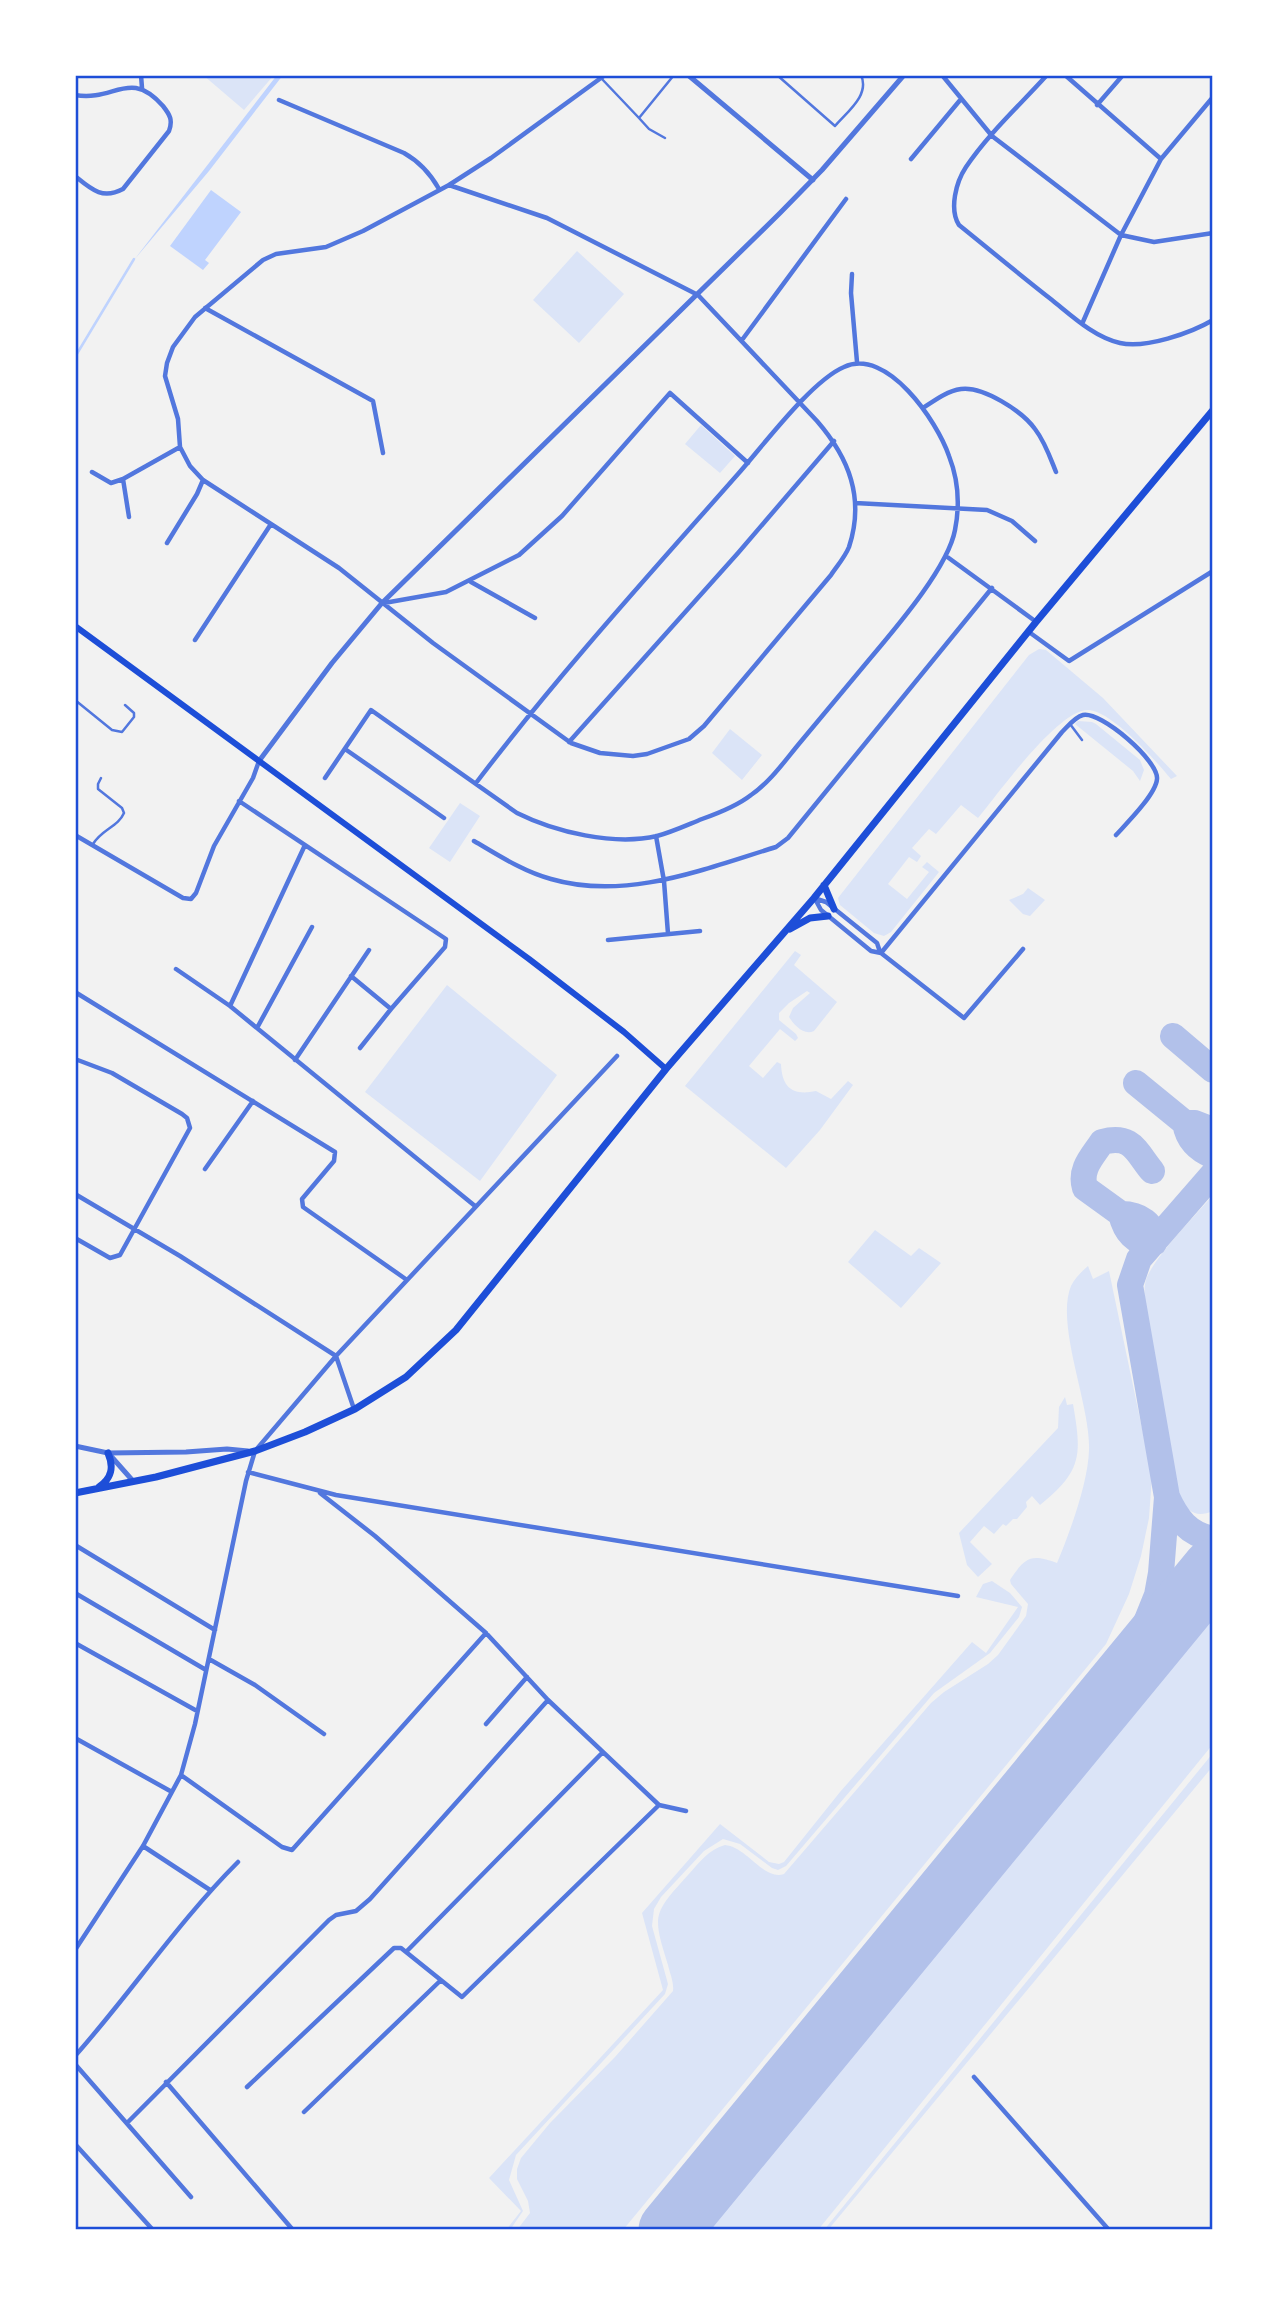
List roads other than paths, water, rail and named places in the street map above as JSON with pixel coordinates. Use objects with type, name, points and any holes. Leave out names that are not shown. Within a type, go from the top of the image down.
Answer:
[{"type":"main road","points":[[75,1493],[255,1451],[355,1409],[406,1377],[456,1329],[666,1069],[814,898],[1036,622],[1213,411]]},
{"type":"main road","points":[[75,626],[529,959],[624,1032],[666,1069]]},
{"type":"main road","points":[[824,885],[834,909]]},
{"type":"main road","points":[[786,931],[810,918],[828,916]]},
{"type":"main road","points":[[99,1488],[112,1471],[108,1453]]},
{"type":"street","points":[[141,75],[142,88]]},
{"type":"street","points":[[688,75],[813,180]]},
{"type":"street","points":[[75,835],[183,898],[191,899],[196,893],[214,846],[253,778],[259,761],[332,663],[382,603],[813,180],[904,75]]},
{"type":"street","points":[[942,75],[992,136],[1121,235],[1154,242],[1213,233]]},
{"type":"street","points":[[1047,75],[965,168],[957,190],[955,217],[959,225],[1082,324],[1105,338],[1135,345],[1192,330],[1213,320]]},
{"type":"street","points":[[1065,75],[1161,159]]},
{"type":"street","points":[[1097,105],[1123,75]]},
{"type":"street","points":[[449,185],[547,218],[698,295],[834,442],[854,486],[855,503],[848,549],[831,575],[704,726],[690,739],[633,756],[600,753],[570,743],[339,568],[203,480],[190,466],[180,447],[178,419],[165,376],[173,347],[205,308],[263,260],[276,254],[326,247],[363,231],[449,185],[603,77]]},
{"type":"street","points":[[75,95],[86,97],[142,88],[150,92],[171,119],[169,131],[122,189],[113,194],[97,193],[75,176]]},
{"type":"street","points":[[1082,324],[1121,235],[1161,159],[1213,97]]},
{"type":"street","points":[[911,159],[961,99]]},
{"type":"street","points":[[279,100],[415,159],[430,173],[439,189]]},
{"type":"street","points":[[742,340],[846,198]]},
{"type":"street","points":[[852,274],[856,362]]},
{"type":"street","points":[[205,308],[373,401],[383,453]]},
{"type":"street","points":[[325,778],[371,710],[517,813],[540,824],[572,833],[611,837],[656,836],[715,814],[754,794],[898,625],[946,556],[955,532],[956,480],[949,455],[923,408],[885,370],[856,362],[832,373],[800,403],[529,714],[476,783]]},
{"type":"street","points":[[923,408],[949,392],[964,388],[1000,400],[1034,427],[1056,472]]},
{"type":"street","points":[[382,603],[446,592],[471,582],[519,555],[562,516],[670,393],[748,463]]},
{"type":"street","points":[[570,743],[834,442]]},
{"type":"street","points":[[92,472],[111,483],[180,447]]},
{"type":"street","points":[[123,479],[129,517]]},
{"type":"street","points":[[167,543],[197,495],[203,480]]},
{"type":"street","points":[[855,503],[997,513],[1012,521],[1035,541]]},
{"type":"street","points":[[195,640],[271,524]]},
{"type":"street","points":[[946,556],[1036,622]]},
{"type":"street","points":[[1028,632],[1069,661],[1213,571]]},
{"type":"street","points":[[471,582],[535,618]]},
{"type":"street","points":[[474,841],[518,866],[548,879],[564,883],[620,886],[664,881],[776,847],[788,838],[992,588]]},
{"type":"street","points":[[881,953],[1008,796],[1070,724],[1083,715],[1102,720],[1150,759],[1157,773],[1157,781],[1116,835]]},
{"type":"street","points":[[345,749],[444,818]]},
{"type":"street","points":[[239,802],[446,939],[445,947],[390,1009],[360,1048]]},
{"type":"street","points":[[656,836],[664,881],[668,934]]},
{"type":"street","points":[[230,1006],[305,845]]},
{"type":"street","points":[[814,898],[826,902],[877,943],[881,953]]},
{"type":"street","points":[[814,898],[828,916],[872,951],[881,953],[964,1018],[1023,949]]},
{"type":"street","points":[[257,1028],[312,927]]},
{"type":"street","points":[[608,940],[700,931]]},
{"type":"street","points":[[295,1060],[369,950]]},
{"type":"street","points":[[176,969],[230,1006],[475,1206]]},
{"type":"street","points":[[351,976],[390,1009]]},
{"type":"street","points":[[75,992],[336,1154],[334,1161],[302,1199],[303,1207],[407,1280]]},
{"type":"street","points":[[75,1950],[143,1846],[181,1775],[209,1659],[248,1472],[255,1451],[336,1356],[617,1056]]},
{"type":"street","points":[[75,1059],[112,1073],[182,1114],[190,1123],[188,1134],[120,1255],[114,1258],[106,1256],[75,1238]]},
{"type":"street","points":[[205,1169],[253,1101]]},
{"type":"street","points":[[75,1194],[336,1356],[355,1409]]},
{"type":"street","points":[[75,1446],[108,1453],[227,1449],[255,1451]]},
{"type":"street","points":[[108,1453],[133,1481]]},
{"type":"street","points":[[248,1472],[320,1492],[958,1596]]},
{"type":"street","points":[[320,1492],[486,1633],[548,1700],[659,1805],[686,1811]]},
{"type":"street","points":[[75,1545],[215,1630]]},
{"type":"street","points":[[75,1593],[206,1670]]},
{"type":"street","points":[[181,1775],[282,1847],[292,1850],[486,1633]]},
{"type":"street","points":[[75,1643],[197,1711]]},
{"type":"street","points":[[209,1659],[255,1685],[324,1734]]},
{"type":"street","points":[[486,1724],[527,1677]]},
{"type":"street","points":[[127,2123],[329,1920],[356,1911],[370,1899],[548,1700]]},
{"type":"street","points":[[75,1738],[172,1792]]},
{"type":"street","points":[[406,1952],[603,1752]]},
{"type":"street","points":[[247,2087],[397,1947],[462,1997],[659,1805]]},
{"type":"street","points":[[143,1846],[210,1890]]},
{"type":"street","points":[[75,2056],[115,2011],[210,1890],[238,1863]]},
{"type":"street","points":[[304,2112],[440,1981]]},
{"type":"street","points":[[75,2064],[191,2197]]},
{"type":"street","points":[[974,2077],[1109,2230]]},
{"type":"street","points":[[166,2082],[293,2230]]},
{"type":"street","points":[[75,2144],[153,2230]]},
{"type":"lane","points":[[639,118],[674,75]]},
{"type":"lane","points":[[778,75],[835,125],[864,90],[861,75]]},
{"type":"lane","points":[[603,77],[649,129],[665,138]]},
{"type":"lane","points":[[75,699],[112,730],[119,732],[122,732],[134,717],[134,713],[125,705]]},
{"type":"lane","points":[[1070,724],[1082,740]]},
{"type":"lane","points":[[93,844],[103,831],[120,822],[124,813],[122,808],[98,789],[97,784],[102,778]]},
{"type":"water","points":[[277,75],[283,75],[209,171],[134,260]]},
{"type":"water","points":[[211,190],[241,212],[205,260],[209,263],[203,270],[170,246]]},
{"type":"waterway","points":[[75,357],[134,259]]}]
